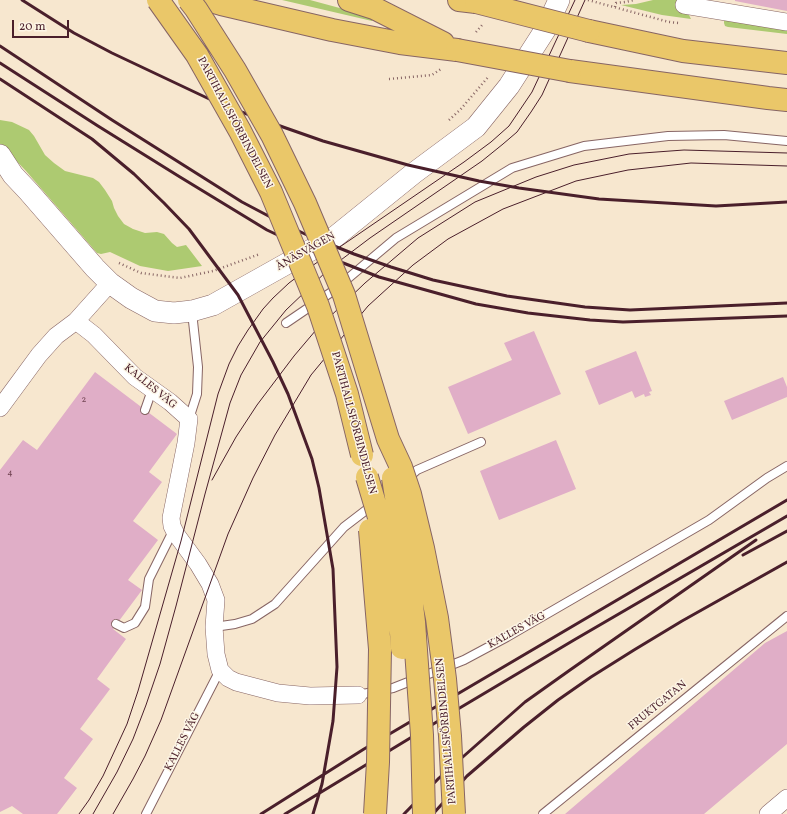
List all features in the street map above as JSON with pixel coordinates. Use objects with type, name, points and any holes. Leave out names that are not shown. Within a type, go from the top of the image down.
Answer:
[{"type":"highway","name":"PARTIHALLSFÖRBINDELSEN","points":[[158,0],[197,55],[240,131],[271,192],[318,306],[347,394],[391,567],[401,633],[409,744],[409,814]]},
{"type":"highway","name":"PARTIHALLSFÖRBINDELSEN","points":[[189,0],[235,70],[272,135],[305,203],[344,295],[388,439],[401,467],[410,494],[431,584],[437,618],[445,679],[450,736],[454,814]]},
{"type":"highway","points":[[208,0],[332,30],[400,43],[457,50],[570,71],[787,100]]},
{"type":"highway","points":[[349,0],[374,8],[457,50]]},
{"type":"highway","points":[[469,1],[683,51],[787,63]]},
{"type":"highway","name":"PARTIHALLSFÖRBINDELSEN","points":[[388,439],[414,622],[422,734],[424,814]]},
{"type":"highway","points":[[367,477],[368,512],[373,550],[380,649],[378,762],[375,814]]},
{"type":"street","name":"ÅNÄSVÄGEN","points":[[0,155],[7,172],[29,192],[110,283],[131,298],[155,311],[174,313],[192,311],[213,305],[336,236],[414,173],[476,128],[513,80],[545,30],[559,0]]},
{"type":"street","points":[[684,5],[787,22]]},
{"type":"street","points":[[2,402],[38,355],[56,336],[76,321],[110,283]]},
{"type":"street","name":"KALLES VÄG","points":[[76,321],[94,335],[134,376],[170,402],[189,420],[186,443],[171,518],[172,526],[210,584],[216,600],[214,628],[216,654],[220,670],[228,678],[236,682],[278,693],[310,696],[358,695]]},
{"type":"street","points":[[768,814],[787,798]]},
{"type":"lane","points":[[286,323],[333,291],[396,238],[512,168],[584,146],[668,136],[724,135],[787,141]]},
{"type":"lane","name":"KALLES VÄG","points":[[189,420],[197,394],[198,367],[192,311]]},
{"type":"lane","points":[[145,410],[152,390]]},
{"type":"lane","points":[[214,628],[252,619],[275,604],[344,528],[417,470],[481,442]]},
{"type":"lane","name":"KALLES VÄG","points":[[358,695],[393,688],[470,657],[708,520],[767,478],[787,466]]},
{"type":"lane","points":[[116,624],[124,628],[135,623],[145,607],[149,579],[174,529]]},
{"type":"lane","name":"FRUKTGATAN","points":[[543,814],[787,616]]},
{"type":"lane","name":"KALLES VÄG","points":[[146,814],[220,670]]},
{"type":"path","points":[[588,0],[615,7],[616,2],[634,0]]},
{"type":"green space","points":[[282,0],[310,0],[373,17],[372,21]]},
{"type":"green space","points":[[653,0],[680,0],[685,13],[689,15],[691,19],[662,15],[621,5],[636,4]]},
{"type":"green space","points":[[727,19],[787,30],[787,34],[728,27],[725,26],[724,23]]},
{"type":"green space","points":[[0,120],[12,122],[29,130],[45,155],[65,171],[93,178],[99,182],[112,201],[118,216],[124,224],[145,233],[157,232],[164,234],[177,247],[186,245],[202,266],[168,271],[140,266],[110,252],[101,254],[97,253],[26,171],[0,145]]},
{"type":"building","points":[[787,0],[787,11],[735,1]]},
{"type":"building","points":[[534,331],[561,394],[468,434],[448,387],[512,360],[504,343]]},
{"type":"building","points":[[636,351],[652,391],[649,392],[651,395],[645,397],[644,394],[635,398],[632,391],[599,405],[585,371]]},
{"type":"building","points":[[95,372],[177,434],[149,472],[162,482],[133,521],[158,540],[128,580],[142,590],[113,629],[126,639],[97,679],[110,689],[80,729],[93,739],[64,778],[77,788],[57,814],[23,814],[12,806],[0,812],[0,470],[23,440],[37,450]]},
{"type":"building","points":[[783,377],[787,387],[787,397],[732,420],[724,401]]},
{"type":"building","points":[[556,440],[576,489],[499,520],[480,471]]},
{"type":"building","points":[[787,631],[787,744],[704,814],[565,814],[765,643]]},
{"type":"tram line","points":[[79,814],[103,776],[127,724],[138,691],[181,541],[218,394],[229,364],[238,346],[263,309],[289,283],[464,162],[491,142],[509,126],[532,92],[575,0]]},
{"type":"tram line","points":[[93,814],[117,772],[133,739],[146,705],[160,664],[230,403],[241,375],[260,342],[286,310],[329,269],[370,238],[482,161],[517,132],[542,95],[585,0]]},
{"type":"tram line","points":[[212,480],[236,437],[257,405],[294,356],[316,330],[365,283],[418,238],[475,202],[536,177],[574,165],[629,154],[684,150],[787,153]]},
{"type":"tram line","points":[[113,814],[145,756],[161,720],[228,534],[253,478],[275,435],[311,375],[368,306],[413,265],[448,239],[503,209],[576,181],[628,170],[691,163],[787,166]]},
{"type":"railway","points":[[22,0],[74,33],[112,53],[222,105],[323,141],[408,165],[479,181],[599,199],[716,206],[787,202]]},
{"type":"railway","points":[[0,46],[112,120],[242,202],[307,235],[391,267],[433,280],[507,296],[585,307],[630,310],[787,303]]},
{"type":"railway","points":[[0,63],[98,126],[267,230],[305,248],[379,277],[476,304],[528,313],[590,320],[623,322],[787,316]]},
{"type":"railway","points":[[0,79],[92,139],[134,174],[189,229],[238,295],[288,394],[312,459],[319,488],[333,569],[337,667],[333,721],[322,784],[313,814]]},
{"type":"railway","points":[[261,814],[364,749],[787,500]]},
{"type":"railway","points":[[285,814],[574,640],[787,516]]},
{"type":"railway","points":[[743,555],[787,531]]},
{"type":"railway","points":[[404,814],[439,778],[525,702],[756,540]]},
{"type":"railway","points":[[433,814],[467,776],[558,700],[591,677],[682,621],[787,562]]}]
